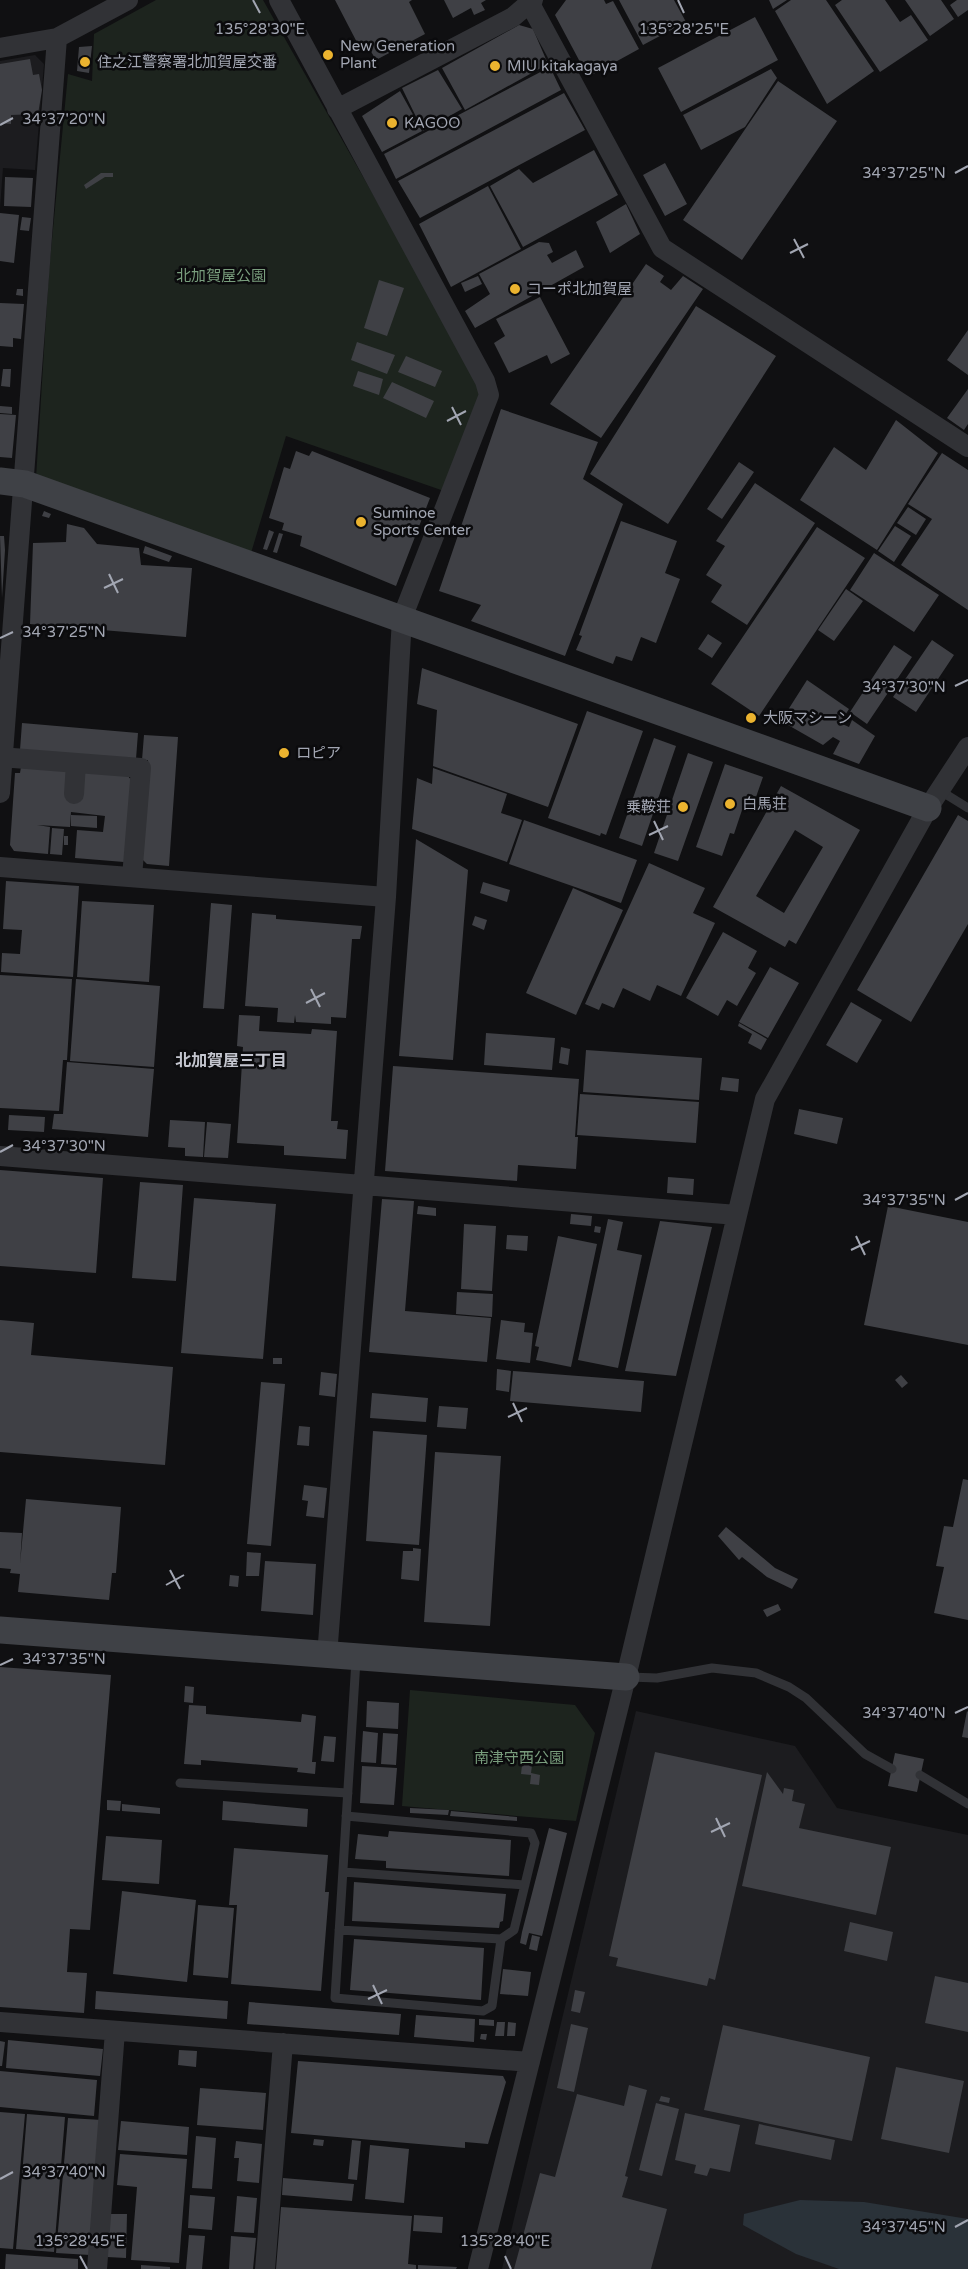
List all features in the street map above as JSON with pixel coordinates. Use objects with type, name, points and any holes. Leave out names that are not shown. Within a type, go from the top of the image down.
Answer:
[{"type":"street","points":[[0,48],[57,38],[128,0]]},
{"type":"street","points":[[279,0],[479,370],[489,395],[402,618],[387,897],[327,1656]]},
{"type":"street","points":[[337,109],[513,16],[530,1],[662,248],[968,447]]},
{"type":"street","points":[[0,793],[12,482],[38,274],[57,38]]},
{"type":"street","points":[[12,482],[402,618],[934,799]]},
{"type":"street","points":[[478,2269],[626,1677],[761,1110],[769,1088],[934,799],[968,747]]},
{"type":"street","points":[[1,757],[141,768],[132,877]]},
{"type":"street","points":[[74,794],[76,763]]},
{"type":"street","points":[[0,867],[387,897]]},
{"type":"street","points":[[0,1156],[365,1183],[737,1215]]},
{"type":"street","points":[[0,1630],[626,1677]]},
{"type":"street","points":[[0,2022],[530,2062]]},
{"type":"street","points":[[97,2269],[115,2031]]},
{"type":"street","points":[[265,2269],[283,2043]]},
{"type":"lane","points":[[934,799],[968,808]]},
{"type":"lane","points":[[356,1658],[335,1998],[483,2011],[492,2006],[501,1939]]},
{"type":"lane","points":[[626,1677],[657,1678],[712,1668],[756,1673],[806,1698],[866,1754],[892,1769]]},
{"type":"lane","points":[[920,1775],[968,1804]]},
{"type":"lane","points":[[180,1783],[348,1793]]},
{"type":"lane","points":[[339,1930],[501,1939],[514,1930],[535,1843],[531,1833],[346,1816]]},
{"type":"lane","points":[[343,1872],[525,1885]]},
{"type":"shaded area","points":[[35,55],[44,64],[35,170],[3,168],[0,208],[0,61]]},
{"type":"shaded area","points":[[636,1711],[795,1746],[837,1808],[968,1835],[968,2269],[502,2269]]},
{"type":"shaded area","points":[[800,2200],[864,2202],[968,2219],[968,2269],[839,2269],[796,2254],[743,2225],[744,2214]]},
{"type":"green space","name":"北加賀屋公園","points":[[156,0],[263,0],[396,235],[483,396],[444,491],[286,436],[251,553],[36,478],[49,271],[68,74],[92,81],[94,34]]},
{"type":"green space","name":"南津守西公園","points":[[410,1690],[575,1705],[595,1733],[576,1821],[402,1806]]},
{"type":"building","points":[[335,0],[412,0],[409,2],[425,34],[376,60],[369,48],[362,52]]},
{"type":"building","points":[[444,0],[486,0],[481,3],[485,10],[474,15],[471,8],[453,18]]},
{"type":"building","points":[[566,0],[604,0],[606,4],[613,1],[639,49],[588,77],[555,15]]},
{"type":"building","points":[[619,0],[674,0],[686,22],[643,45]]},
{"type":"building","points":[[769,0],[787,0],[773,9]]},
{"type":"building","points":[[791,0],[826,0],[874,71],[827,104],[775,11]]},
{"type":"building","points":[[842,0],[885,0],[900,22],[911,15],[928,40],[880,72],[835,5]]},
{"type":"building","points":[[905,0],[941,0],[954,19],[930,36]]},
{"type":"building","points":[[957,0],[968,0],[968,10],[958,17],[950,5]]},
{"type":"building","points":[[755,17],[778,60],[681,112],[658,68]]},
{"type":"building","name":"MIU kitakagaya","points":[[519,25],[533,29],[548,64],[465,110],[442,68]]},
{"type":"building","points":[[92,46],[89,73],[77,71],[79,47]]},
{"type":"building","points":[[30,59],[33,75],[39,74],[42,90],[38,114],[11,115],[11,124],[0,123],[0,64]]},
{"type":"building","points":[[550,67],[561,90],[396,179],[384,154]]},
{"type":"building","points":[[771,69],[777,78],[745,127],[701,150],[683,115]]},
{"type":"building","points":[[438,70],[462,109],[423,131],[402,88]]},
{"type":"building","points":[[778,81],[837,121],[742,260],[683,220]]},
{"type":"building","name":"KAGOO","points":[[400,91],[422,131],[382,152],[362,116]]},
{"type":"building","points":[[564,93],[585,130],[420,218],[398,181]]},
{"type":"building","points":[[594,150],[618,195],[523,247],[490,186],[519,169],[533,183]]},
{"type":"building","points":[[665,163],[687,204],[665,216],[643,175]]},
{"type":"building","points":[[101,173],[113,173],[113,177],[105,177],[86,189],[84,185]]},
{"type":"building","points":[[5,177],[33,178],[31,207],[4,206]]},
{"type":"building","points":[[488,186],[521,249],[451,287],[419,224]]},
{"type":"building","points":[[626,204],[640,234],[610,253],[596,222]]},
{"type":"building","points":[[0,213],[19,215],[14,263],[0,261]]},
{"type":"building","points":[[22,217],[31,218],[29,231],[20,230]]},
{"type":"building","name":"コーポ北加賀屋","points":[[539,242],[549,243],[553,252],[547,255],[552,263],[576,250],[584,267],[475,328],[465,311],[490,294],[479,274]]},
{"type":"building","points":[[646,264],[664,276],[660,282],[671,290],[683,276],[703,289],[601,438],[550,404]]},
{"type":"building","points":[[478,276],[482,284],[465,292],[461,283]]},
{"type":"building","points":[[379,280],[404,288],[387,336],[364,328]]},
{"type":"building","points":[[17,289],[23,289],[23,296],[16,295]]},
{"type":"building","points":[[540,297],[570,354],[551,364],[547,355],[509,373],[494,343],[505,336],[496,319]]},
{"type":"building","points":[[0,303],[24,304],[21,339],[13,338],[13,347],[0,346]]},
{"type":"building","points":[[696,306],[776,356],[668,524],[590,474]]},
{"type":"building","points":[[968,330],[968,375],[947,360]]},
{"type":"building","points":[[357,342],[395,355],[387,374],[351,360]]},
{"type":"building","points":[[406,356],[442,371],[435,387],[398,372]]},
{"type":"building","points":[[3,369],[11,369],[10,387],[1,386]]},
{"type":"building","points":[[358,371],[383,379],[379,395],[353,386]]},
{"type":"building","points":[[392,382],[434,401],[426,418],[383,398]]},
{"type":"building","points":[[968,389],[968,424],[964,430],[947,418]]},
{"type":"building","points":[[0,406],[12,407],[12,414],[0,413]]},
{"type":"building","points":[[501,409],[598,442],[583,479],[623,504],[565,656],[471,621],[481,605],[439,591]]},
{"type":"building","points":[[0,414],[16,415],[12,458],[0,457]]},
{"type":"building","points":[[896,420],[938,453],[877,550],[800,500],[834,447],[866,470]]},
{"type":"building","points":[[296,451],[309,456],[312,451],[430,498],[396,586],[300,546],[302,536],[282,530],[284,523],[269,518],[284,467],[290,469]]},
{"type":"building","points":[[942,453],[968,470],[968,610],[901,565],[932,519],[908,504]]},
{"type":"building","points":[[739,462],[754,472],[722,519],[707,509]]},
{"type":"building","points":[[755,483],[815,523],[747,625],[711,602],[722,585],[706,575],[725,546],[716,541]]},
{"type":"building","points":[[908,507],[926,519],[916,535],[897,523]]},
{"type":"building","points":[[44,511],[51,514],[49,518],[42,516]]},
{"type":"building","points":[[621,521],[677,541],[665,573],[680,579],[656,643],[641,637],[632,661],[616,656],[613,664],[576,650],[582,636],[579,635]]},
{"type":"building","points":[[67,524],[84,528],[97,544],[139,548],[141,565],[192,568],[186,637],[30,624],[33,543],[66,542]]},
{"type":"building","points":[[895,526],[911,536],[894,562],[878,551]]},
{"type":"building","points":[[817,527],[865,558],[759,716],[711,684]]},
{"type":"building","points":[[269,530],[274,532],[267,550],[263,549]]},
{"type":"building","points":[[279,533],[283,534],[277,553],[273,552]]},
{"type":"building","points":[[0,536],[4,536],[5,550],[2,598]]},
{"type":"building","points":[[145,546],[172,556],[169,562],[143,553]]},
{"type":"building","points":[[874,553],[939,595],[914,632],[850,590]]},
{"type":"building","points":[[846,589],[863,601],[834,641],[818,630]]},
{"type":"building","points":[[708,634],[722,643],[712,658],[698,649]]},
{"type":"building","points":[[932,640],[954,655],[916,712],[893,697]]},
{"type":"building","points":[[894,645],[912,657],[867,724],[850,712]]},
{"type":"building","points":[[422,668],[578,724],[548,807],[433,766],[437,710],[417,704]]},
{"type":"building","points":[[807,680],[849,709],[840,723],[849,727],[852,720],[875,736],[859,764],[833,754],[840,741],[833,737],[823,745],[781,721]]},
{"type":"building","points":[[587,711],[643,731],[606,835],[601,833],[600,836],[548,818]]},
{"type":"building","points":[[22,723],[138,733],[136,759],[20,750]]},
{"type":"building","points":[[144,735],[178,737],[169,866],[147,864],[141,858],[148,760],[142,760]]},
{"type":"building","points":[[654,738],[676,746],[642,846],[619,838]]},
{"type":"building","name":"乗鞍荘","points":[[688,753],[713,762],[678,861],[654,853]]},
{"type":"building","name":"白馬荘","points":[[725,764],[763,777],[756,797],[752,795],[747,812],[742,810],[734,834],[730,833],[722,856],[696,847]]},
{"type":"building","points":[[21,767],[129,774],[129,778],[133,779],[127,858],[124,858],[124,862],[75,858],[77,830],[103,832],[105,816],[71,812],[70,827],[37,825],[50,827],[48,854],[14,851],[10,845],[15,773],[20,773]]},
{"type":"building","points":[[433,768],[507,794],[501,813],[522,820],[507,862],[412,829],[417,778],[432,784]]},
{"type":"building","points":[[781,786],[860,830],[796,944],[789,940],[785,947],[713,907]],"holes":[[[795,830],[823,847],[784,913],[756,896]]]},
{"type":"building","points":[[71,815],[97,816],[97,828],[71,826]]},
{"type":"building","points":[[958,815],[968,821],[968,924],[911,1022],[857,990]]},
{"type":"building","points":[[524,820],[637,860],[621,903],[509,864]]},
{"type":"building","points":[[52,828],[64,829],[62,855],[50,854]]},
{"type":"building","points":[[64,836],[68,836],[68,845],[64,845]]},
{"type":"building","points":[[416,839],[468,870],[453,1060],[399,1056]]},
{"type":"building","points":[[649,863],[705,888],[693,913],[715,923],[681,996],[657,985],[650,1001],[623,988],[614,1008],[602,1003],[599,1010],[585,1004]]},
{"type":"building","points":[[6,881],[79,886],[73,977],[1,972],[2,953],[20,954],[22,930],[3,929]]},
{"type":"building","points":[[483,882],[510,890],[507,902],[480,893]]},
{"type":"building","points":[[573,888],[623,910],[576,1015],[526,993]]},
{"type":"building","points":[[82,901],[154,905],[149,982],[77,977]]},
{"type":"building","points":[[211,903],[232,905],[224,1009],[203,1008]]},
{"type":"building","points":[[252,913],[276,915],[276,919],[362,926],[360,939],[352,939],[346,1018],[331,1017],[331,1024],[296,1022],[295,1015],[294,1023],[277,1022],[278,1008],[245,1006]]},
{"type":"building","points":[[475,916],[487,920],[484,930],[472,925]]},
{"type":"building","points":[[723,932],[757,951],[748,968],[756,973],[737,1006],[727,1000],[718,1016],[686,998]]},
{"type":"building","points":[[770,967],[799,983],[768,1038],[739,1022]]},
{"type":"building","points":[[0,975],[72,979],[67,1060],[63,1060],[59,1111],[0,1108]]},
{"type":"building","points":[[76,979],[160,986],[154,1067],[70,1061]]},
{"type":"building","points":[[851,1002],[882,1020],[857,1063],[826,1045]]},
{"type":"building","points":[[239,1015],[260,1016],[259,1031],[311,1034],[312,1029],[337,1031],[331,1121],[338,1121],[337,1129],[348,1130],[346,1159],[284,1155],[284,1146],[237,1143],[243,1047],[237,1046]]},
{"type":"building","points":[[739,1023],[767,1039],[761,1050],[748,1043],[752,1034],[738,1026]]},
{"type":"building","points":[[486,1033],[555,1038],[552,1070],[484,1065]]},
{"type":"building","points":[[561,1047],[570,1049],[568,1065],[559,1063]]},
{"type":"building","points":[[586,1050],[702,1058],[699,1100],[583,1092]]},
{"type":"building","points":[[67,1062],[154,1069],[148,1137],[52,1129],[54,1114],[63,1114]]},
{"type":"building","points":[[393,1066],[579,1079],[575,1137],[578,1137],[576,1169],[518,1165],[517,1181],[385,1171]]},
{"type":"building","points":[[722,1077],[739,1079],[738,1092],[720,1090]]},
{"type":"building","points":[[580,1094],[699,1102],[696,1143],[577,1135]]},
{"type":"building","points":[[799,1109],[843,1118],[837,1144],[794,1134]]},
{"type":"building","points":[[9,1115],[45,1117],[44,1132],[8,1130]]},
{"type":"building","points":[[170,1120],[205,1122],[203,1157],[185,1156],[185,1148],[168,1147]]},
{"type":"building","points":[[207,1122],[231,1124],[228,1158],[204,1157]]},
{"type":"building","points":[[0,1170],[103,1178],[96,1273],[0,1266]]},
{"type":"building","points":[[668,1177],[694,1179],[693,1195],[667,1193]]},
{"type":"building","points":[[140,1182],[183,1185],[176,1281],[132,1278]]},
{"type":"building","points":[[194,1198],[276,1204],[263,1359],[181,1353]]},
{"type":"building","points":[[382,1199],[414,1201],[405,1311],[491,1318],[487,1362],[369,1352]]},
{"type":"building","points":[[418,1206],[436,1208],[436,1216],[417,1214]]},
{"type":"building","points":[[888,1206],[968,1222],[968,1345],[864,1325]]},
{"type":"building","points":[[571,1214],[592,1216],[591,1226],[570,1224]]},
{"type":"building","points":[[608,1219],[623,1222],[617,1250],[642,1255],[618,1368],[578,1360]]},
{"type":"building","points":[[660,1221],[712,1227],[676,1376],[625,1371]]},
{"type":"building","points":[[464,1224],[496,1226],[492,1291],[461,1289]]},
{"type":"building","points":[[595,1226],[601,1227],[600,1233],[594,1232]]},
{"type":"building","points":[[507,1235],[528,1236],[527,1251],[506,1249]]},
{"type":"building","points":[[558,1236],[597,1244],[571,1367],[536,1360],[539,1347],[535,1346]]},
{"type":"building","points":[[457,1292],[493,1294],[492,1317],[456,1314]]},
{"type":"building","points":[[0,1320],[34,1323],[31,1355],[173,1367],[165,1465],[0,1452]]},
{"type":"building","points":[[501,1320],[525,1323],[524,1332],[533,1333],[530,1363],[496,1359]]},
{"type":"building","points":[[273,1358],[282,1358],[282,1364],[273,1364]]},
{"type":"building","points":[[497,1369],[511,1371],[509,1392],[496,1390]]},
{"type":"building","points":[[513,1371],[644,1381],[641,1412],[510,1401]]},
{"type":"building","points":[[321,1372],[337,1374],[335,1397],[319,1395]]},
{"type":"building","points":[[901,1375],[908,1383],[902,1388],[895,1380]]},
{"type":"building","points":[[261,1382],[285,1384],[271,1546],[247,1544]]},
{"type":"building","points":[[372,1393],[428,1398],[426,1422],[370,1418]]},
{"type":"building","points":[[439,1406],[468,1408],[466,1429],[437,1427]]},
{"type":"building","points":[[299,1426],[310,1427],[309,1446],[297,1445]]},
{"type":"building","points":[[373,1431],[427,1435],[419,1545],[366,1541]]},
{"type":"building","points":[[435,1452],[501,1456],[490,1626],[424,1622]]},
{"type":"building","points":[[963,1479],[968,1480],[968,1620],[934,1613],[944,1567],[936,1566],[944,1526],[953,1527]]},
{"type":"building","points":[[304,1485],[327,1488],[324,1518],[306,1516],[308,1501],[302,1500]]},
{"type":"building","points":[[26,1499],[121,1507],[116,1573],[112,1573],[109,1600],[18,1592],[20,1574],[10,1573],[11,1569],[0,1568],[0,1532],[22,1533],[20,1564]]},
{"type":"building","points":[[726,1527],[775,1568],[798,1579],[792,1589],[767,1577],[742,1557],[739,1560],[718,1536]]},
{"type":"building","points":[[413,1548],[421,1549],[419,1581],[401,1579],[403,1551],[413,1551]]},
{"type":"building","points":[[247,1552],[261,1553],[259,1576],[246,1576]]},
{"type":"building","points":[[265,1561],[316,1564],[313,1615],[261,1611]]},
{"type":"building","points":[[230,1575],[239,1576],[238,1587],[229,1586]]},
{"type":"building","points":[[778,1604],[781,1610],[767,1617],[763,1610]]},
{"type":"building","points":[[0,1667],[111,1675],[90,1930],[70,1929],[67,1972],[87,1973],[84,2013],[0,2007]]},
{"type":"building","points":[[185,1686],[194,1687],[193,1703],[184,1702]]},
{"type":"building","points":[[367,1701],[399,1703],[398,1729],[366,1727]]},
{"type":"building","points":[[189,1705],[206,1706],[206,1714],[301,1722],[302,1714],[316,1716],[312,1762],[316,1762],[315,1774],[297,1772],[298,1768],[201,1760],[201,1765],[184,1764]]},
{"type":"building","points":[[968,1712],[968,1738],[962,1737]]},
{"type":"building","points":[[363,1731],[378,1733],[376,1763],[361,1762]]},
{"type":"building","points":[[383,1733],[398,1734],[396,1765],[381,1764]]},
{"type":"building","points":[[324,1736],[336,1737],[334,1762],[321,1761]]},
{"type":"building","points":[[655,1752],[762,1775],[715,1980],[709,1978],[707,1986],[616,1966],[618,1958],[609,1956]]},
{"type":"building","points":[[895,1753],[924,1759],[917,1792],[888,1786]]},
{"type":"building","points":[[523,1756],[533,1757],[531,1773],[540,1775],[539,1785],[530,1784],[531,1775],[521,1774]]},
{"type":"building","points":[[362,1766],[397,1768],[394,1805],[360,1803]]},
{"type":"building","points":[[767,1772],[783,1794],[784,1788],[794,1790],[792,1801],[805,1804],[799,1828],[891,1847],[876,1915],[742,1886]]},
{"type":"building","points":[[107,1800],[121,1801],[120,1811],[107,1810]]},
{"type":"building","points":[[223,1801],[308,1809],[307,1827],[222,1820]]},
{"type":"building","points":[[122,1804],[160,1808],[160,1814],[122,1811]]},
{"type":"building","points":[[410,1808],[449,1810],[448,1815],[410,1813]]},
{"type":"building","points":[[451,1811],[517,1817],[517,1821],[450,1816]]},
{"type":"building","points":[[549,1828],[567,1833],[542,1936],[529,1933],[526,1945],[520,1943],[522,1932]]},
{"type":"building","points":[[389,1831],[511,1840],[509,1876],[386,1868],[386,1861],[355,1859],[358,1834],[388,1837]]},
{"type":"building","points":[[106,1836],[162,1840],[159,1884],[102,1880]]},
{"type":"building","points":[[234,1848],[328,1855],[325,1892],[329,1892],[321,1991],[231,1984],[237,1905],[229,1905]]},
{"type":"building","points":[[354,1882],[506,1894],[503,1921],[500,1922],[499,1928],[352,1921]]},
{"type":"building","points":[[122,1891],[196,1900],[187,1982],[113,1974]]},
{"type":"building","points":[[198,1905],[234,1908],[228,1978],[193,1975]]},
{"type":"building","points":[[850,1922],[893,1932],[887,1961],[844,1951]]},
{"type":"building","points":[[532,1935],[540,1937],[537,1951],[529,1949]]},
{"type":"building","points":[[354,1939],[484,1948],[481,2000],[350,1990]]},
{"type":"building","points":[[503,1969],[531,1972],[528,1996],[500,1994]]},
{"type":"building","points":[[935,1976],[968,1983],[968,2032],[925,2023]]},
{"type":"building","points":[[575,1990],[585,1992],[580,2013],[571,2011]]},
{"type":"building","points":[[96,1991],[228,2001],[227,2019],[95,2009]]},
{"type":"building","points":[[249,2002],[401,2014],[399,2035],[247,2024]]},
{"type":"building","points":[[416,2015],[475,2019],[474,2042],[414,2037]]},
{"type":"building","points":[[479,2019],[494,2020],[494,2026],[479,2025]]},
{"type":"building","points":[[497,2022],[505,2022],[504,2036],[495,2036]]},
{"type":"building","points":[[508,2022],[516,2023],[515,2036],[507,2036]]},
{"type":"building","points":[[571,2024],[588,2028],[574,2092],[557,2088]]},
{"type":"building","points":[[723,2025],[870,2057],[852,2141],[704,2110]]},
{"type":"building","points":[[481,2034],[487,2034],[486,2040],[480,2039]]},
{"type":"building","points":[[8,2040],[103,2049],[100,2076],[6,2068]]},
{"type":"building","points":[[0,2041],[5,2042],[2,2066],[0,2066]]},
{"type":"building","points":[[179,2050],[197,2051],[196,2067],[178,2065]]},
{"type":"building","points":[[298,2061],[503,2076],[506,2082],[488,2144],[465,2142],[465,2148],[291,2133]]},
{"type":"building","points":[[896,2067],[964,2081],[949,2153],[881,2139]]},
{"type":"building","points":[[0,2071],[97,2080],[94,2116],[0,2107]]},
{"type":"building","points":[[629,2085],[647,2090],[625,2176],[628,2177],[622,2197],[667,2209],[651,2269],[514,2269],[540,2173],[555,2177],[577,2094],[624,2106]]},
{"type":"building","points":[[200,2088],[266,2093],[263,2130],[197,2125]]},
{"type":"building","points":[[661,2096],[670,2098],[669,2103],[659,2101]]},
{"type":"building","points":[[656,2103],[679,2109],[662,2176],[639,2170]]},
{"type":"building","points":[[0,2112],[25,2114],[13,2249],[0,2248]]},
{"type":"building","points":[[685,2113],[740,2125],[730,2172],[710,2168],[707,2176],[694,2173],[696,2165],[675,2160]]},
{"type":"building","points":[[27,2114],[65,2117],[54,2252],[16,2249]]},
{"type":"building","points":[[68,2118],[102,2120],[90,2255],[56,2253]]},
{"type":"building","points":[[121,2121],[189,2127],[187,2155],[118,2150]]},
{"type":"building","points":[[759,2124],[835,2140],[831,2160],[755,2144]]},
{"type":"building","points":[[196,2136],[216,2138],[212,2189],[192,2188]]},
{"type":"building","points":[[314,2139],[324,2140],[323,2146],[313,2145]]},
{"type":"building","points":[[352,2140],[361,2141],[357,2180],[348,2179]]},
{"type":"building","points":[[236,2141],[262,2144],[259,2183],[237,2181],[239,2158],[234,2158]]},
{"type":"building","points":[[370,2145],[409,2149],[404,2203],[365,2199]]},
{"type":"building","points":[[120,2154],[187,2159],[179,2263],[131,2260],[137,2187],[117,2185]]},
{"type":"building","points":[[283,2178],[354,2184],[352,2201],[282,2195]]},
{"type":"building","points":[[190,2195],[215,2197],[212,2230],[188,2228]]},
{"type":"building","points":[[237,2196],[257,2198],[254,2233],[234,2232]]},
{"type":"building","points":[[281,2207],[412,2216],[408,2264],[416,2265],[416,2269],[276,2269]]},
{"type":"building","points":[[109,2214],[127,2214],[126,2258],[107,2257]]},
{"type":"building","points":[[414,2215],[443,2217],[442,2233],[413,2231]]},
{"type":"building","points":[[189,2235],[205,2236],[202,2269],[186,2269]]},
{"type":"building","points":[[231,2236],[256,2238],[253,2269],[229,2269]]},
{"type":"building","points":[[6,2254],[78,2259],[78,2269],[5,2269]]},
{"type":"building","points":[[141,2265],[170,2267],[170,2269],[141,2269]]},
{"type":"building","points":[[418,2265],[457,2267],[456,2269],[418,2269]]},
{"type":"place","name":"New Generation Plant","points":[[328,55]]},
{"type":"place","name":"住之江警察署北加賀屋交番","points":[[85,62]]},
{"type":"place","name":"MIU kitakagaya","points":[[495,66]]},
{"type":"place","name":"KAGOO","points":[[392,123]]},
{"type":"place","name":"コーポ北加賀屋","points":[[515,289]]},
{"type":"place","name":"Suminoe Sports Center","points":[[361,522]]},
{"type":"place","name":"大阪マシーン","points":[[751,718]]},
{"type":"place","name":"ロピア","points":[[284,753]]},
{"type":"place","name":"白馬荘","points":[[730,804]]},
{"type":"place","name":"乗鞍荘","points":[[683,807]]},
{"type":"district","name":"北加賀屋三丁目","points":[[231,1060]]}]
